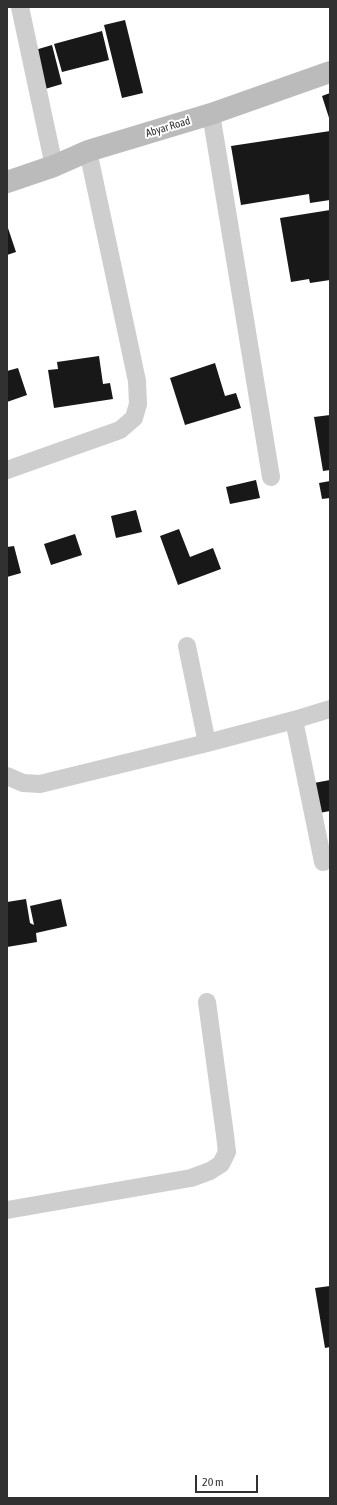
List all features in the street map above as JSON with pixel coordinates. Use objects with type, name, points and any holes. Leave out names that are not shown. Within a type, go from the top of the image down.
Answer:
[{"type":"main road","name":"Abyar Road","points":[[7,182],[54,166],[88,151],[212,114],[330,72]]},
{"type":"street","points":[[20,7],[54,166]]},
{"type":"street","points":[[212,114],[271,476]]},
{"type":"street","points":[[7,470],[120,430],[134,418],[138,404],[137,381],[88,151]]},
{"type":"street","points":[[187,646],[207,743]]},
{"type":"street","points":[[7,776],[23,782],[40,784],[207,743],[330,709]]},
{"type":"street","points":[[294,720],[324,862]]},
{"type":"street","points":[[7,1210],[191,1178],[210,1171],[221,1164],[227,1152],[207,1002]]},
{"type":"building","points":[[125,20],[143,93],[122,98],[104,25]]},
{"type":"building","points":[[102,31],[109,60],[62,72],[54,44]]},
{"type":"building","points":[[52,45],[62,84],[45,89],[35,50]]},
{"type":"building","points":[[330,93],[330,121],[322,96]]},
{"type":"building","points":[[330,131],[330,200],[310,203],[309,194],[241,205],[231,146]]},
{"type":"building","points":[[330,210],[330,280],[310,283],[309,279],[291,282],[280,218]]},
{"type":"building","points":[[7,225],[16,252],[7,255]]},
{"type":"building","points":[[99,356],[103,384],[110,383],[113,399],[54,408],[48,370],[58,369],[57,362]]},
{"type":"building","points":[[215,363],[225,396],[236,393],[241,408],[185,425],[170,378]]},
{"type":"building","points":[[18,368],[27,395],[7,402],[7,371]]},
{"type":"building","points":[[330,415],[330,470],[323,471],[314,417]]},
{"type":"building","points":[[256,480],[260,498],[230,504],[226,487]]},
{"type":"building","points":[[330,481],[330,498],[322,499],[319,483]]},
{"type":"building","points":[[136,510],[142,532],[116,538],[111,516]]},
{"type":"building","points":[[179,529],[190,557],[213,548],[221,569],[178,585],[160,536]]},
{"type":"building","points":[[75,534],[82,555],[51,565],[44,544]]},
{"type":"building","points":[[14,546],[21,573],[7,577],[7,547]]},
{"type":"building","points":[[330,780],[330,811],[319,813],[314,783]]},
{"type":"building","points":[[26,899],[30,923],[34,925],[30,906],[61,899],[67,926],[36,933],[37,942],[7,947],[7,902]]},
{"type":"building","points":[[330,1286],[330,1347],[325,1348],[315,1288]]}]
